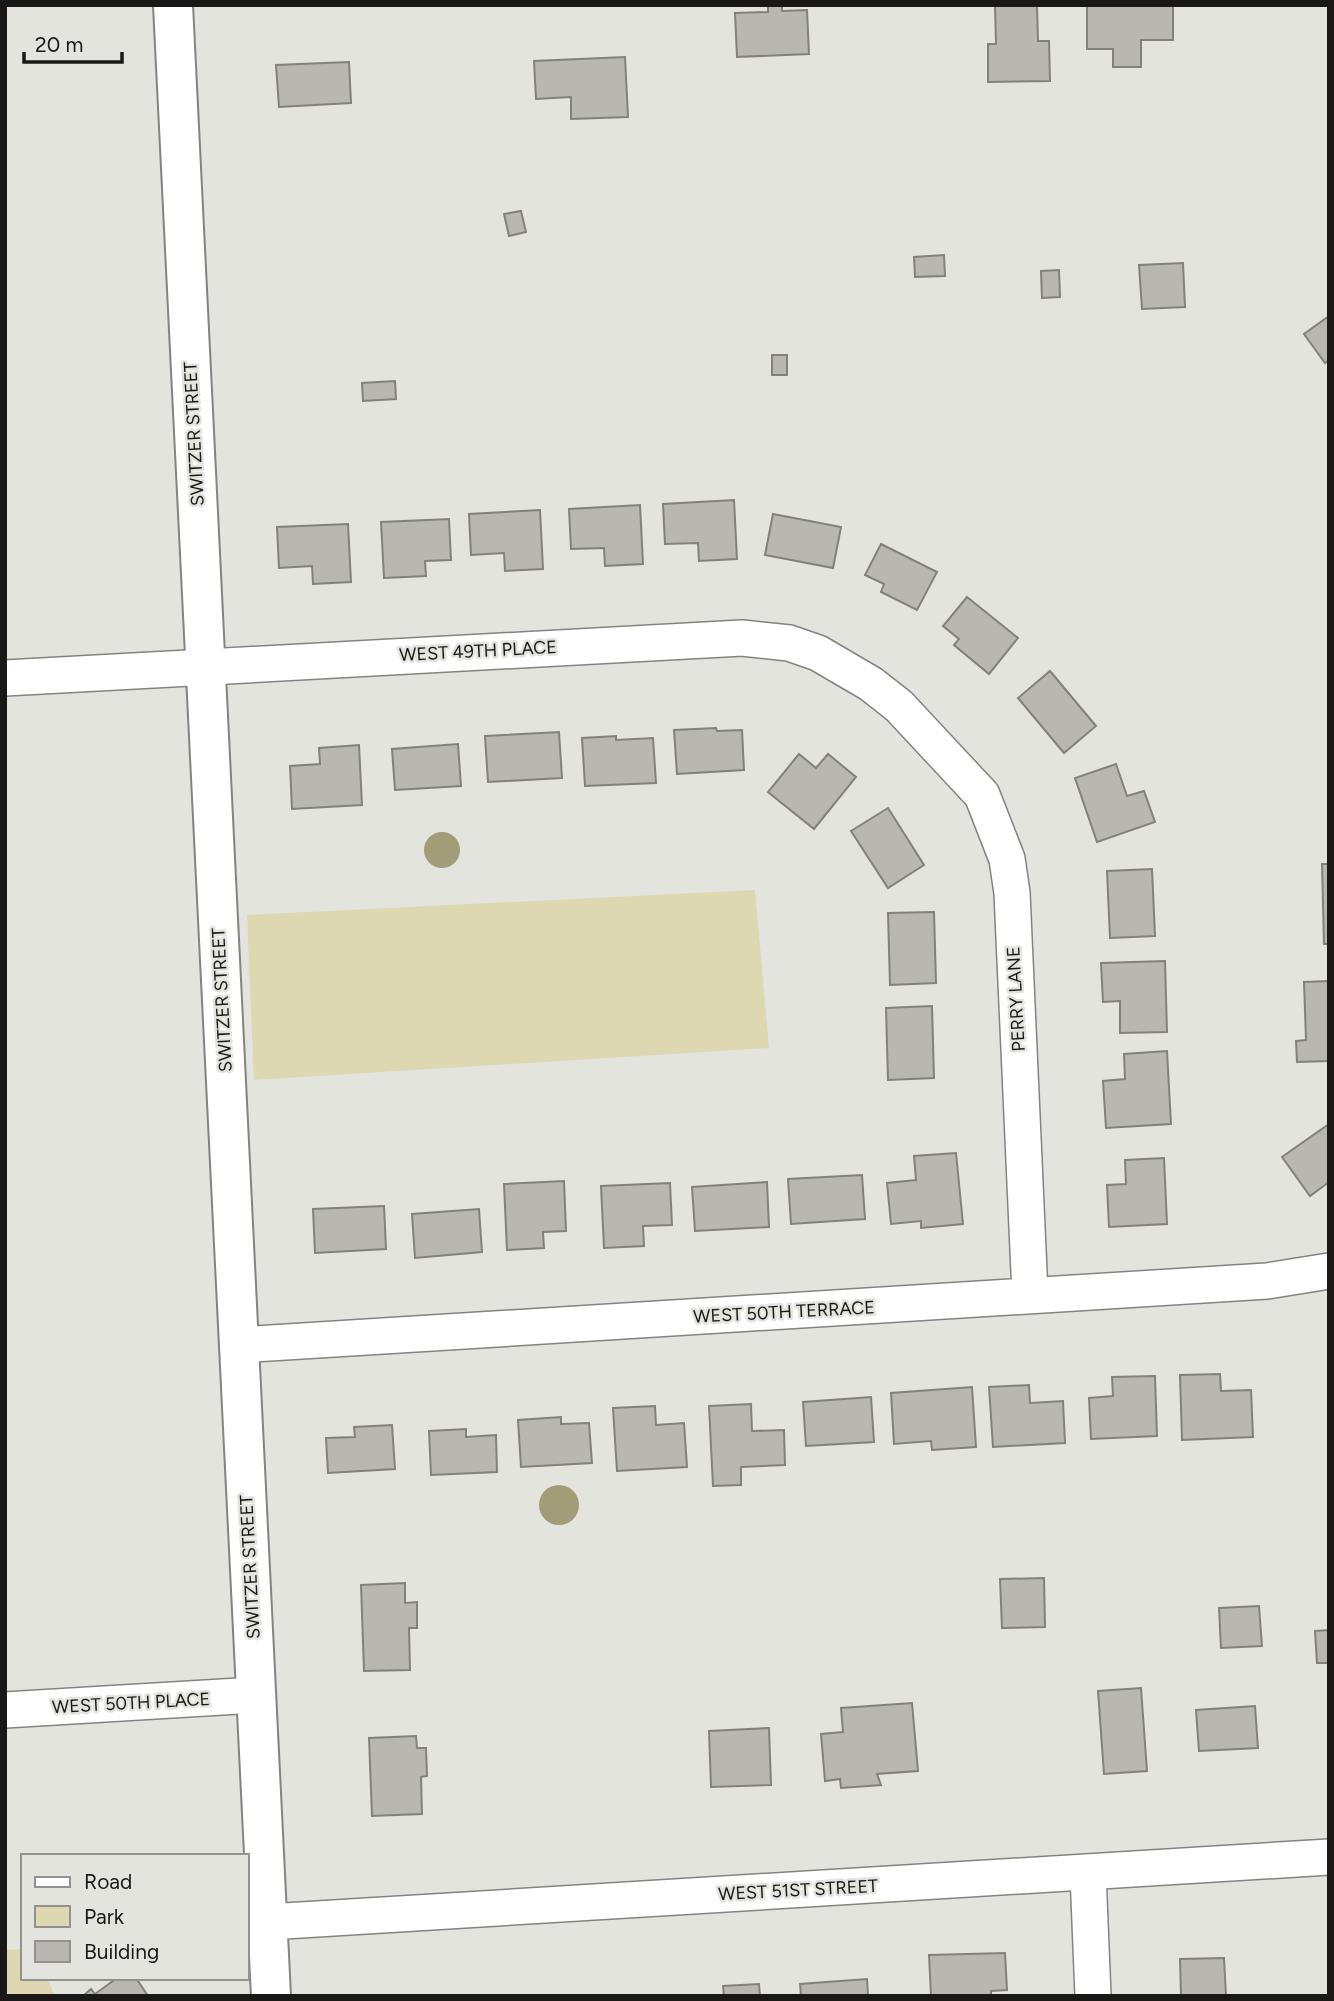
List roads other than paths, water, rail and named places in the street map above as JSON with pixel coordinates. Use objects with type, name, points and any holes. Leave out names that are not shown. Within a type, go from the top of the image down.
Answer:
[{"type":"street","name":"SWITZER STREET","points":[[173,5],[271,1996]]},
{"type":"street","name":"WEST 49TH PLACE","points":[[5,678],[206,665],[743,638],[789,643],[845,666],[871,684],[923,730]]},
{"type":"street","name":"PERRY LANE","points":[[923,730],[982,795],[1007,859],[1030,1294]]},
{"type":"street","name":"WEST 50TH TERRACE","points":[[239,1345],[944,1303],[1030,1294],[1267,1281],[1329,1271]]},
{"type":"street","name":"WEST 50TH PLACE","points":[[5,1710],[256,1695]]},
{"type":"street","name":"WEST 51ST STREET","points":[[268,1922],[1329,1857]]},
{"type":"street","points":[[1088,1873],[1093,1996]]}]
